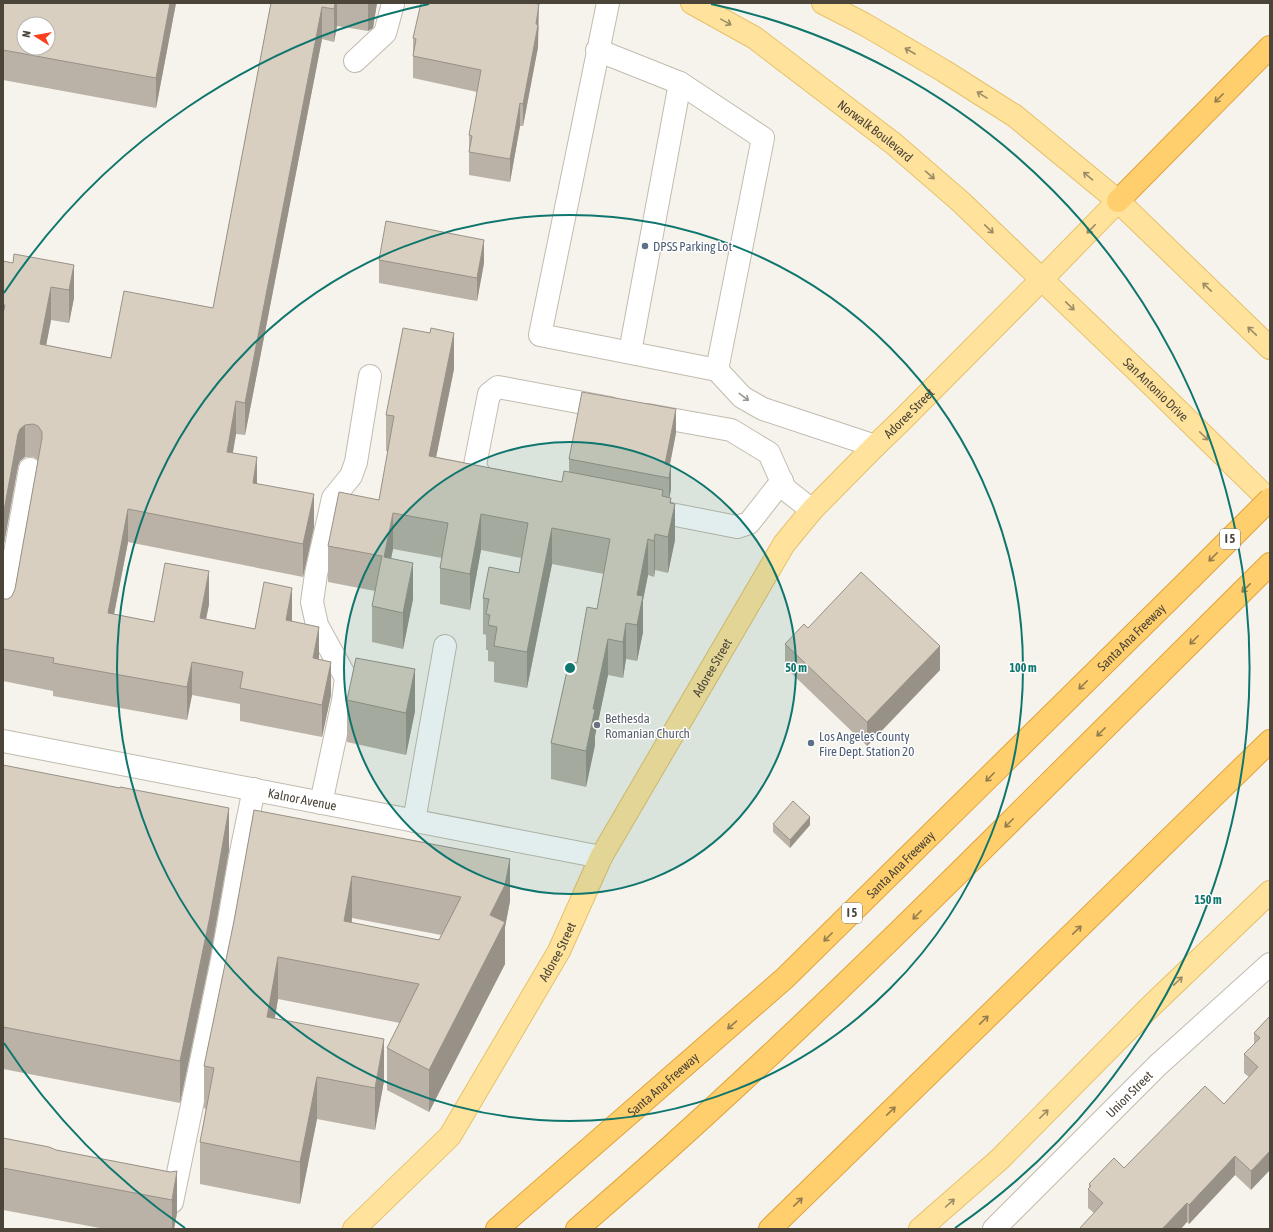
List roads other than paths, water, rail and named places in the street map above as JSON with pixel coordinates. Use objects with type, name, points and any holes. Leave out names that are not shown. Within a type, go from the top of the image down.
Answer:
[{"type":"highway","points":[[1118,201],[1270,47]]},
{"type":"highway","name":"Santa Ana Freeway","points":[[497,1229],[786,978],[1270,500]]},
{"type":"highway","points":[[578,1229],[765,1060],[899,933],[1270,564]]},
{"type":"highway","points":[[770,1229],[1270,741]]},
{"type":"main road","name":"Norwalk Boulevard","points":[[692,3],[755,38],[894,144],[961,202],[1042,279]]},
{"type":"main road","points":[[823,3],[864,24],[931,63],[1015,116],[1118,201],[1270,348]]},
{"type":"main road","name":"Adoree Street","points":[[354,1229],[450,1136],[558,951],[601,856],[784,544],[812,510],[1118,201]]},
{"type":"main road","name":"San Antonio Drive","points":[[1042,279],[1270,500]]},
{"type":"main road","points":[[920,1229],[1000,1159],[1150,1008],[1270,892]]},
{"type":"street","points":[[608,3],[597,50],[540,335],[717,370],[742,397],[764,409],[875,446]]},
{"type":"street","points":[[355,61],[385,34],[393,4]]},
{"type":"street","points":[[597,50],[680,83],[762,138],[717,370]]},
{"type":"street","points":[[630,352],[680,83]]},
{"type":"street","points":[[321,802],[343,700],[346,678],[317,625],[312,602],[316,574],[333,498],[351,476],[356,462],[370,376]]},
{"type":"street","points":[[519,485],[481,478],[475,465],[489,394],[498,387],[731,430],[769,453],[785,489],[812,510]]},
{"type":"street","points":[[3,620],[30,469]]},
{"type":"street","points":[[628,506],[737,527],[749,523],[782,481]]},
{"type":"street","points":[[414,820],[445,646]]},
{"type":"street","name":"Kalnor Avenue","points":[[3,741],[601,856]]},
{"type":"street","points":[[149,1198],[172,1202],[222,960],[241,852],[254,790]]},
{"type":"street","name":"Union Street","points":[[994,1229],[1158,1065],[1270,964]]},
{"type":"place","name":"DPSS Parking Lot","points":[[645,246]]},
{"type":"place","name":"Bethesda Romanian Church","points":[[597,725]]},
{"type":"place","name":"Los Angeles County Fire Dept. Station 20","points":[[811,743]]}]
